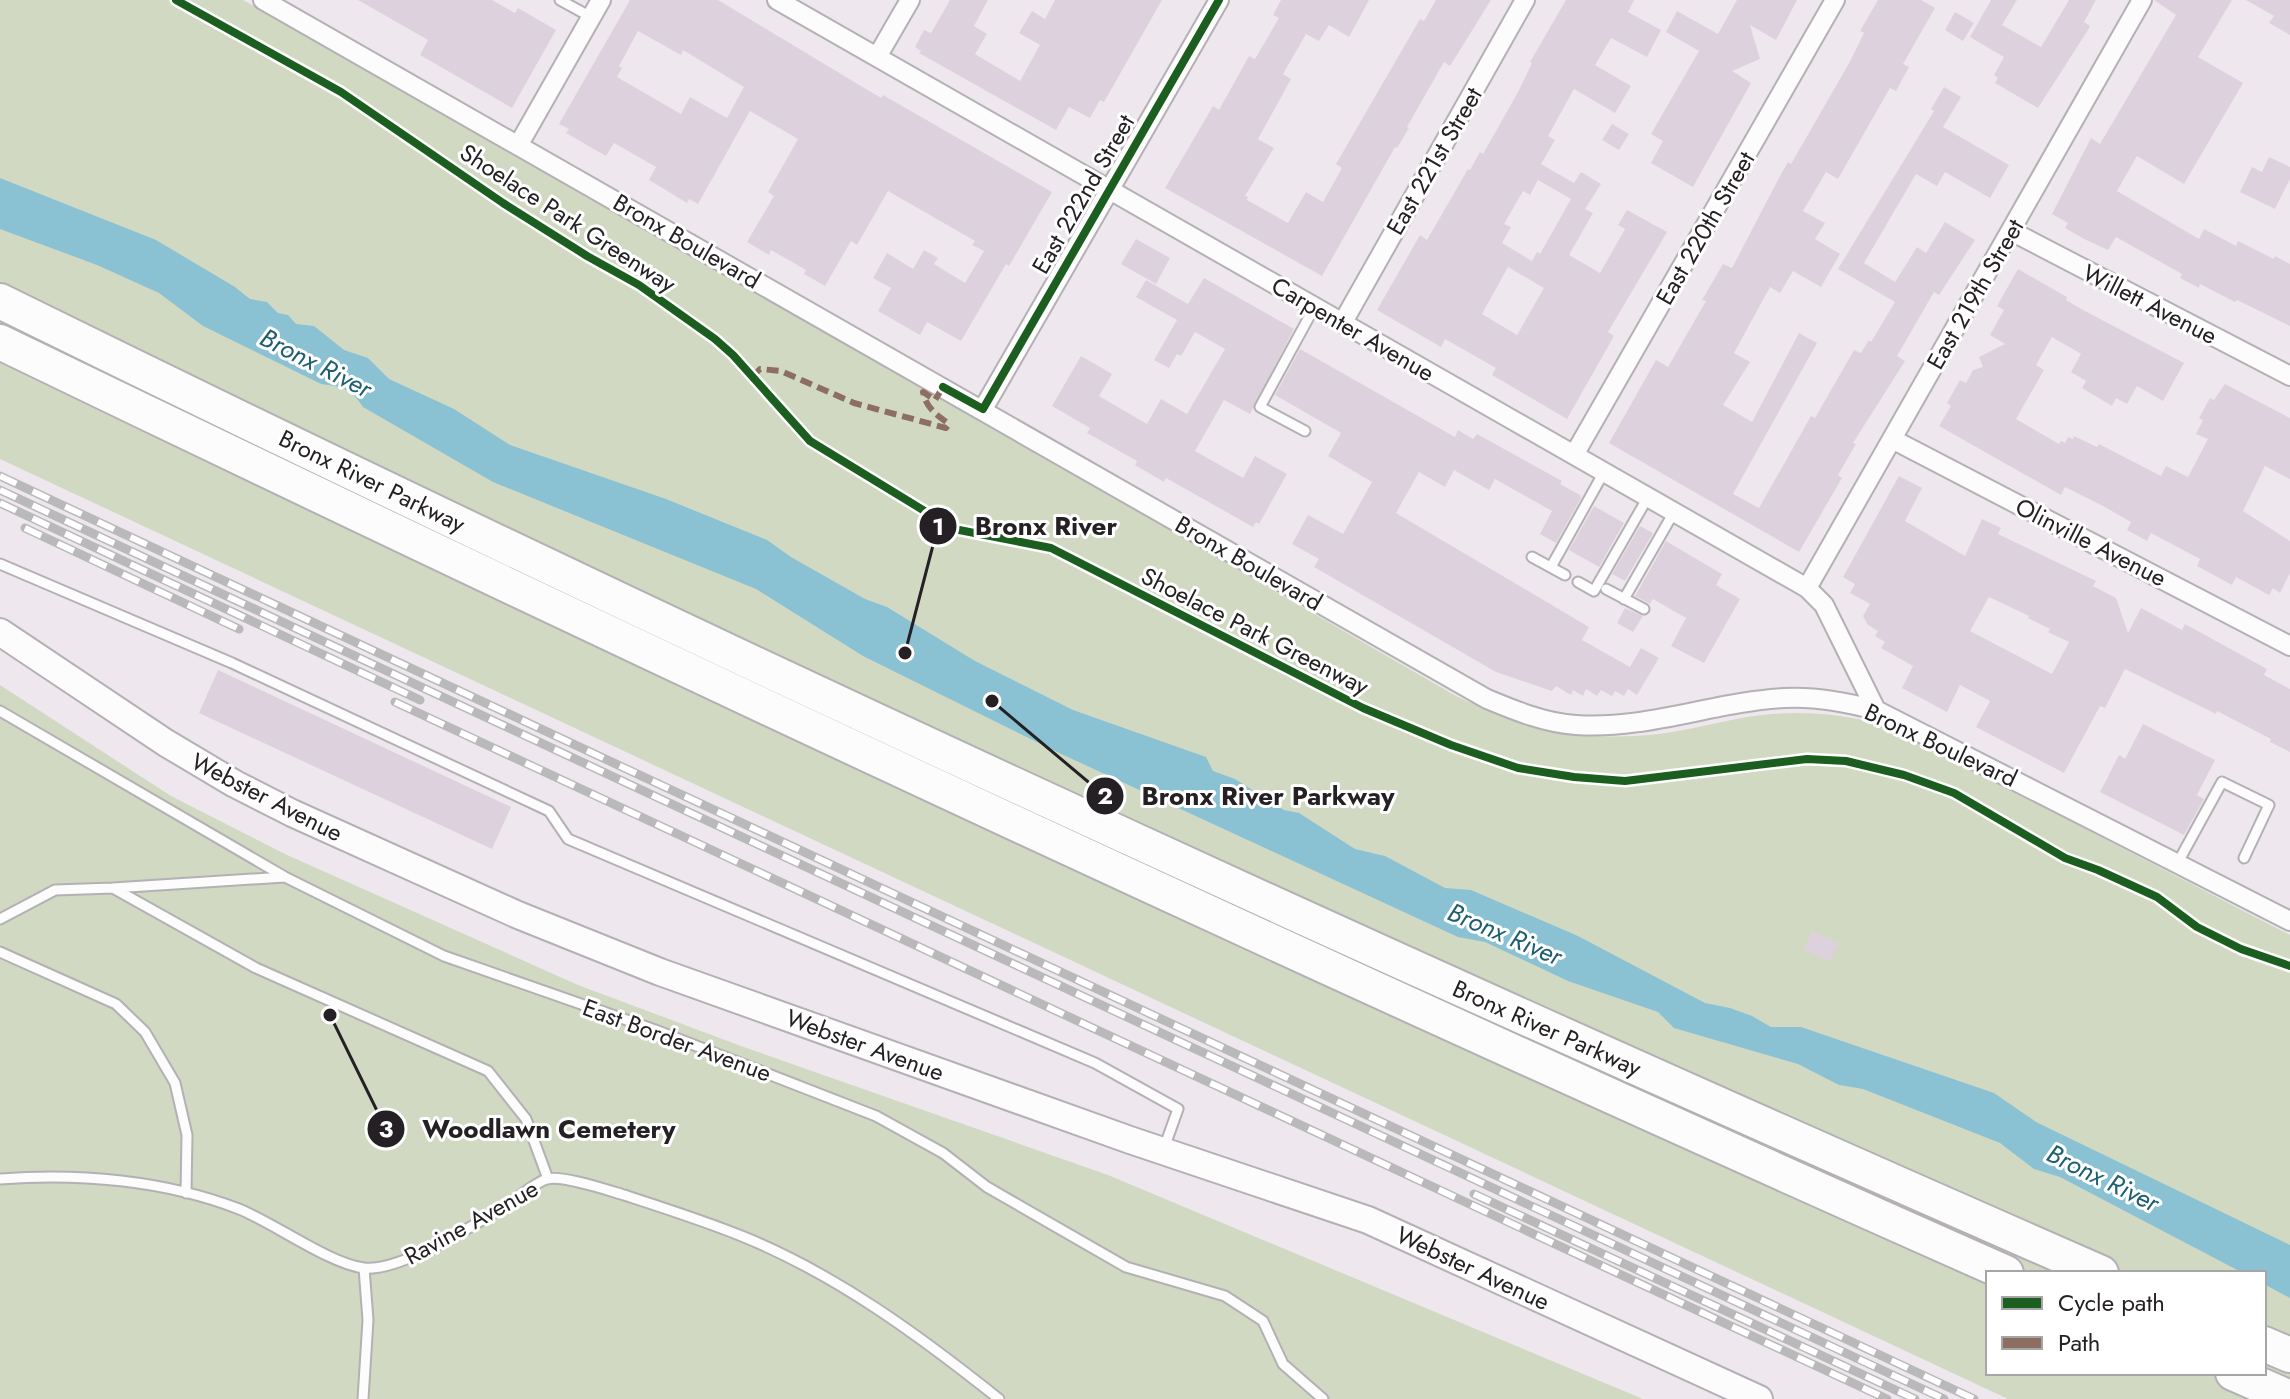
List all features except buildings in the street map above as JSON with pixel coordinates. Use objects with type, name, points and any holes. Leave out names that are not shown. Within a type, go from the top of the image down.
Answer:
[{"type":"highway","name":"Bronx River Parkway","points":[[0,301],[572,576],[1071,810],[1566,1037],[2096,1271]]},
{"type":"highway","name":"Bronx River Parkway","points":[[0,342],[979,809],[1482,1039],[2002,1271]]},
{"type":"highway","points":[[2266,1345],[2290,1355]]},
{"type":"highway","points":[[2238,1375],[2290,1398]]},
{"type":"main road","name":"Webster Avenue","points":[[0,632],[166,743],[235,784],[518,915],[660,972],[1163,1151],[1368,1220],[1759,1399]]},
{"type":"street","name":"Bronx Boulevard","points":[[263,0],[983,409],[1469,690],[1523,713],[1575,725],[1611,725],[1787,698],[1830,701],[1876,710],[2290,921]]},
{"type":"street","points":[[519,144],[601,0]]},
{"type":"street","name":"Carpenter Avenue","points":[[777,0],[1807,588],[1824,605],[1876,710]]},
{"type":"street","points":[[877,57],[910,0]]},
{"type":"street","name":"East 222nd Street","points":[[983,409],[1219,0]]},
{"type":"street","name":"East 221st Street","points":[[1343,322],[1525,0]]},
{"type":"street","name":"East 220th Street","points":[[1574,455],[1835,0]]},
{"type":"street","name":"East 219th Street","points":[[1807,588],[2142,0]]},
{"type":"street","name":"Willett Avenue","points":[[2011,231],[2290,376]]},
{"type":"street","name":"Olinville Avenue","points":[[1892,439],[2290,646]]},
{"type":"lane","points":[[560,0],[591,17]]},
{"type":"lane","points":[[1305,431],[1260,407],[1315,306]]},
{"type":"lane","points":[[1551,567],[1604,472]]},
{"type":"lane","points":[[1578,582],[1594,591],[1648,497]]},
{"type":"lane","points":[[1624,599],[1674,512]]},
{"type":"lane","points":[[1532,557],[1565,575]]},
{"type":"lane","points":[[0,564],[232,663],[549,811],[568,839],[1095,1063],[1178,1109],[1163,1151]]},
{"type":"lane","points":[[1606,589],[1644,609]]},
{"type":"lane","name":"East Border Avenue","points":[[0,711],[285,877],[444,956],[658,1031],[876,1116],[943,1153],[987,1187],[1126,1267],[1225,1296],[1263,1321],[1283,1364],[1323,1399]]},
{"type":"lane","points":[[2177,864],[2222,782],[2269,805],[2244,858]]},
{"type":"lane","points":[[0,919],[55,890],[285,877]]},
{"type":"lane","points":[[113,888],[256,968],[488,1071],[526,1119],[548,1179]]},
{"type":"lane","points":[[0,952],[116,1004],[145,1032],[175,1083],[187,1135],[186,1193]]},
{"type":"lane","points":[[0,1179],[38,1176],[123,1181],[186,1193],[237,1208],[335,1259],[364,1268],[368,1320],[363,1399]]},
{"type":"lane","name":"Ravine Avenue","points":[[364,1268],[391,1266],[437,1244],[548,1179],[582,1183],[745,1237],[829,1279],[898,1322],[996,1398]]},
{"type":"green space","points":[[0,0],[243,0],[709,263],[1456,696],[1500,714],[1542,728],[1608,736],[1659,734],[1755,716],[1795,713],[1835,715],[1874,723],[1893,729],[2290,935],[2290,1399],[2008,1399],[0,459]]},
{"type":"green space","points":[[0,685],[171,796],[285,854],[578,985],[741,1046],[1108,1175],[1643,1399],[0,1399]]},
{"type":"water","points":[[0,178],[156,240],[250,299],[267,302],[296,324],[314,326],[344,350],[368,358],[389,379],[454,409],[510,445],[666,499],[767,540],[791,557],[865,599],[887,607],[975,661],[1073,710],[1206,757],[1213,771],[1235,779],[1284,810],[1299,813],[1355,849],[1385,856],[1445,888],[1471,890],[1578,936],[1705,1003],[1752,1016],[1771,1027],[1801,1027],[1994,1093],[2036,1122],[2290,1245],[2290,1298],[2266,1285],[2266,1271],[2239,1271],[2060,1177],[2034,1169],[2000,1143],[1863,1089],[1839,1085],[1798,1064],[1674,1028],[1658,1012],[1568,981],[1485,942],[1458,937],[1057,752],[863,656],[756,589],[493,482],[363,407],[345,390],[321,384],[203,326],[159,293],[97,265],[0,229]]},
{"type":"railway","points":[[0,476],[1974,1399]]},
{"type":"railway","points":[[0,490],[1944,1399]]},
{"type":"railway","points":[[0,503],[420,700]]},
{"type":"railway","points":[[25,528],[239,629]]},
{"type":"railway","points":[[395,702],[1887,1399]]},
{"type":"railway","points":[[1474,1194],[1915,1399]]},
{"type":"marked path","points":[[752,377],[760,369],[781,371],[854,403],[946,428],[949,424],[929,407],[923,392],[935,400],[943,387]]},
{"type":"cycle path","name":"Shoelace Park Greenway","points":[[176,0],[341,92],[503,203],[639,285],[733,355],[810,441],[954,529],[1051,548],[1363,708],[1451,745],[1518,768],[1625,781],[1807,759],[1846,761],[1904,775],[1954,793],[2065,858],[2157,897],[2197,927],[2241,949],[2290,966]]},
{"type":"cycle path","points":[[943,387],[983,409],[1219,0]]},
{"type":"place","name":"Bronx River","points":[[905,653]]},
{"type":"place","name":"Bronx River Parkway","points":[[992,701]]},
{"type":"place","name":"Woodlawn Cemetery","points":[[330,1015]]}]
